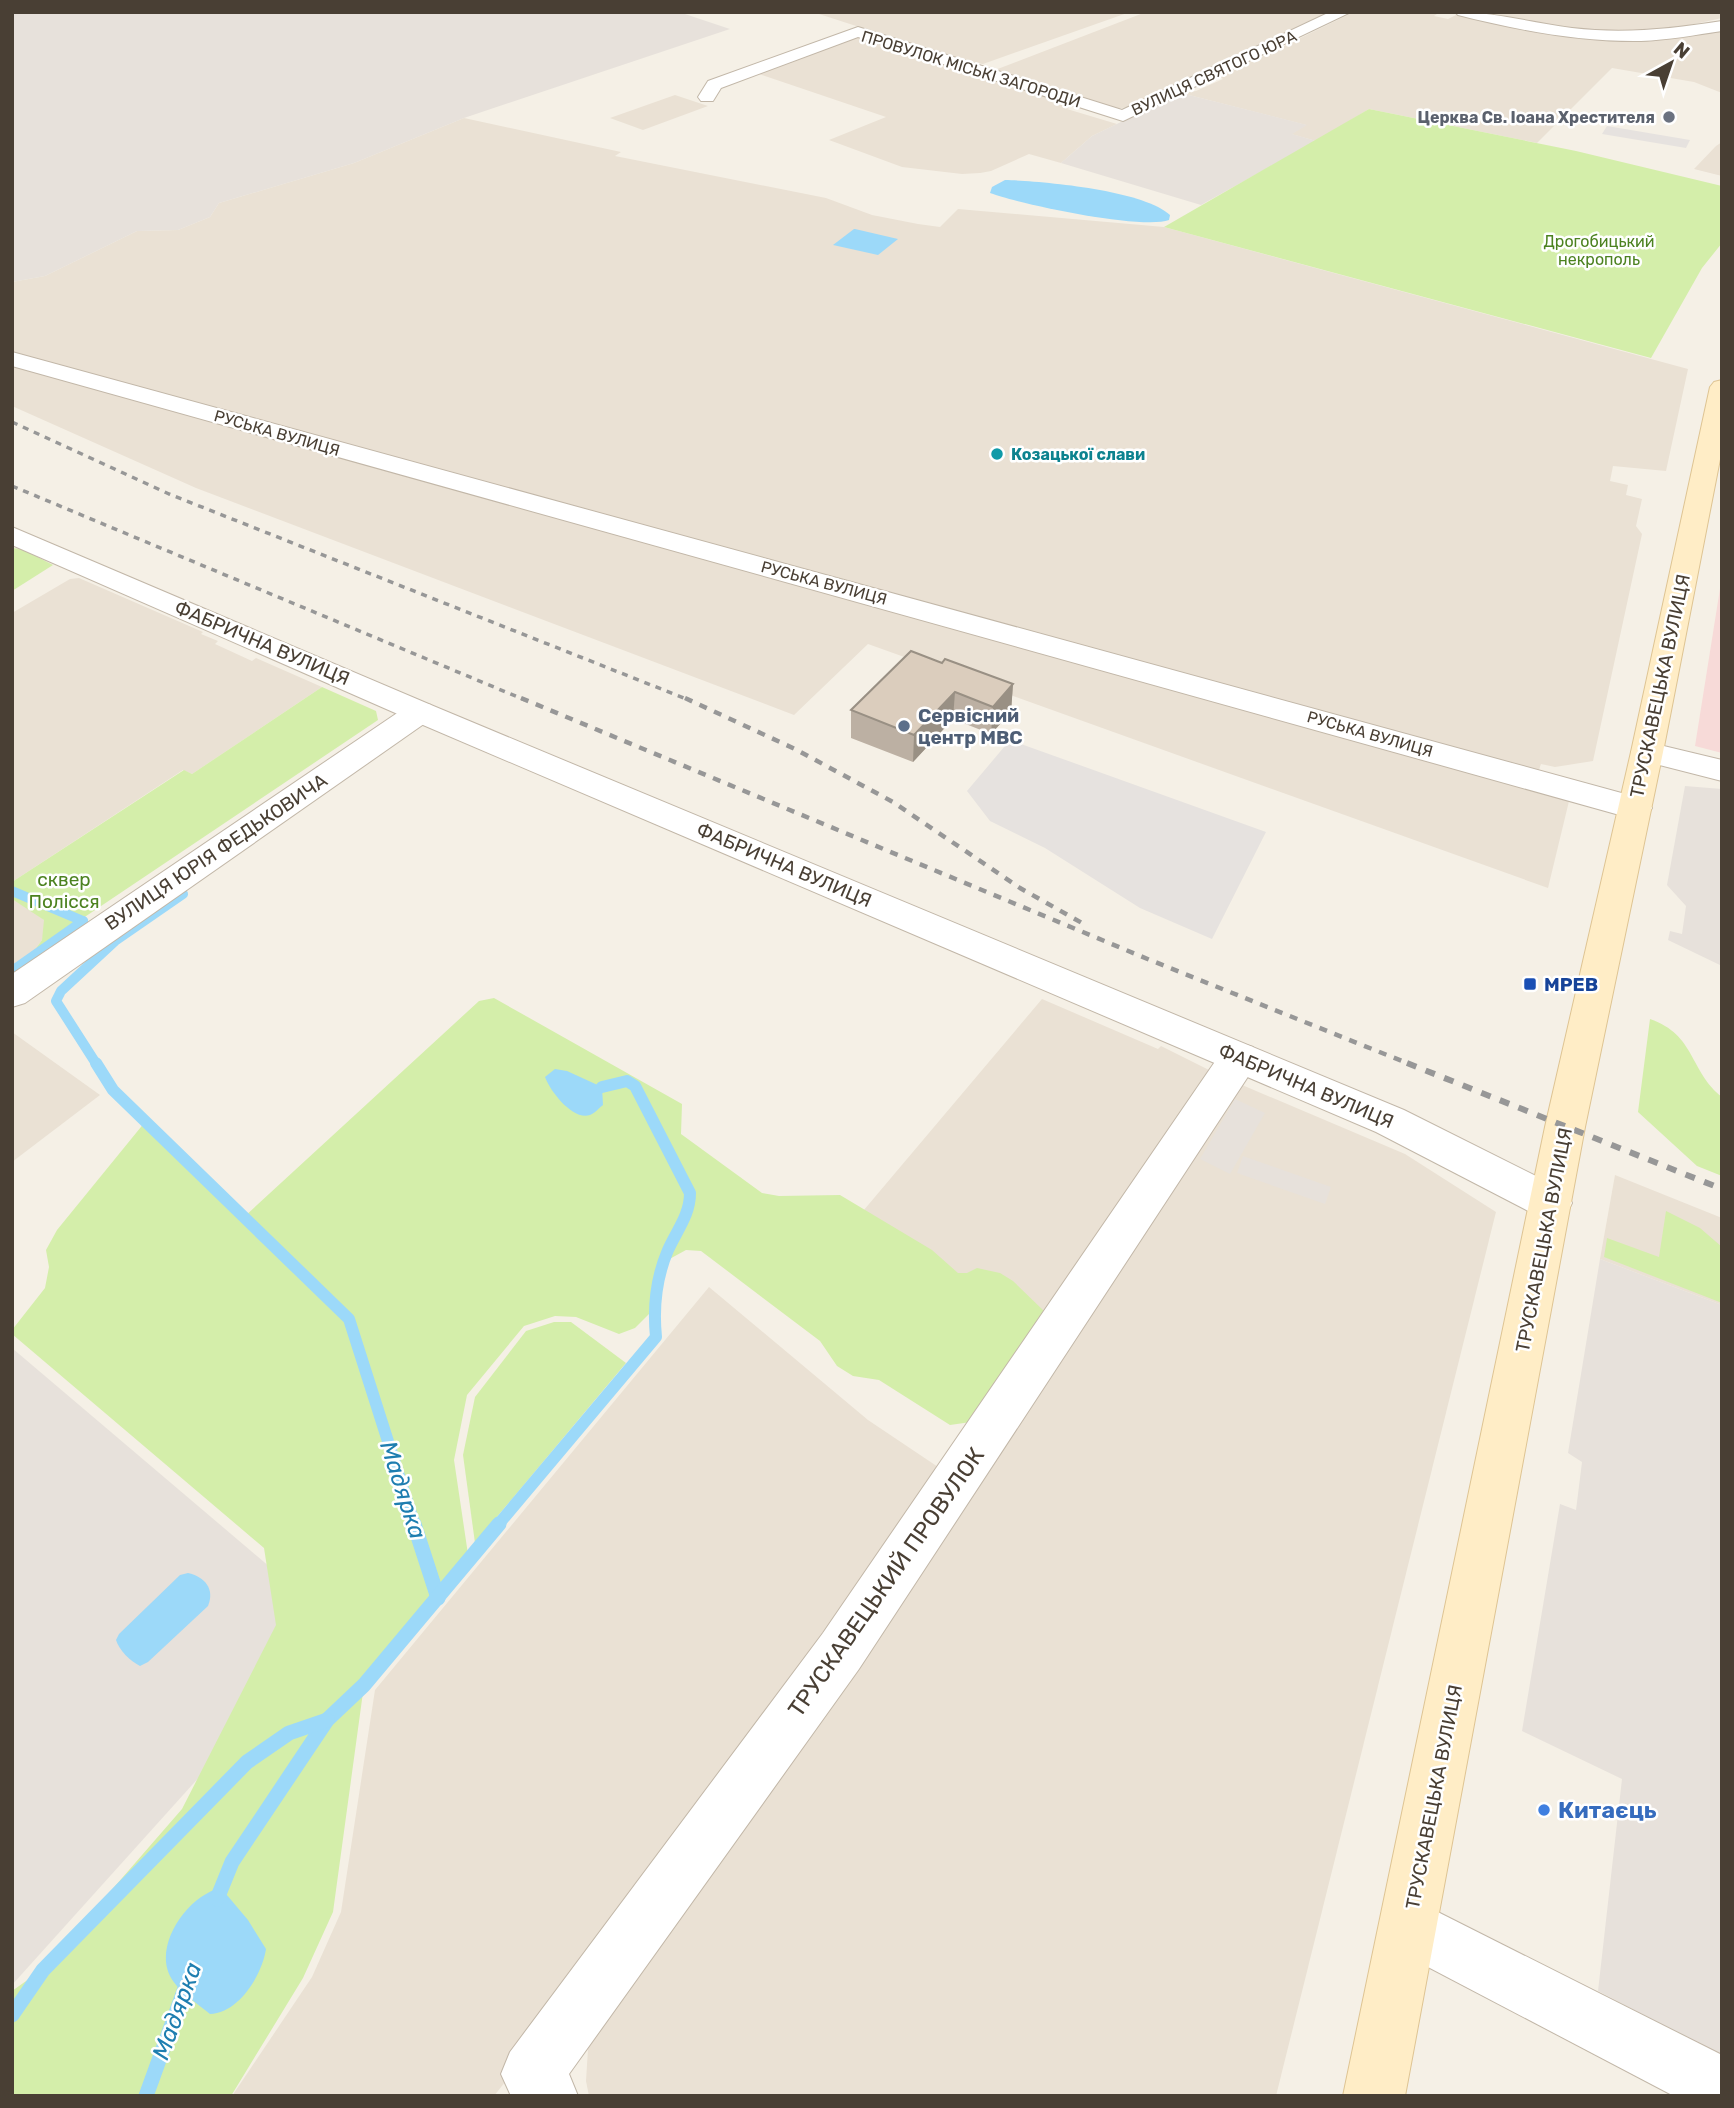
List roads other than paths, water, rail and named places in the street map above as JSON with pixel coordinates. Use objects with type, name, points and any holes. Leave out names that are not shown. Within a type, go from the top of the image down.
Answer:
[{"type":"main road","name":"ТРУСКАВЕЦЬКА ВУЛИЦЯ","points":[[1374,2096],[1603,945],[1647,752],[1722,387]]},
{"type":"street","name":"ВУЛИЦЯ СВЯТОГО ЮРА","points":[[1123,116],[1343,12]]},
{"type":"street","points":[[1463,12],[1544,28],[1620,36],[1666,34],[1722,26]]},
{"type":"street","name":"ПРОВУЛОК МІСЬКІ ЗАГОРОДИ","points":[[706,97],[714,85],[725,80],[858,32],[1123,116]]},
{"type":"street","name":"РУСЬКА ВУЛИЦЯ","points":[[12,359],[1635,808]]},
{"type":"street","name":"ФАБРИЧНА ВУЛИЦЯ","points":[[12,535],[420,712],[1390,1121],[1552,1203]]},
{"type":"street","name":"ВУЛИЦЯ ЮРІЯ ФЕДЬКОВИЧА","points":[[12,993],[420,712]]},
{"type":"street","points":[[1647,752],[1722,771]]},
{"type":"street","name":"ТРУСКАВЕЦЬКИЙ ПРОВУЛОК","points":[[547,2096],[532,2074],[841,1651],[1239,1058]]},
{"type":"street","points":[[1408,1926],[1722,2088]]},
{"type":"water","points":[[1005,180],[1043,182],[1116,193],[1157,206],[1170,215],[1169,220],[1134,222],[1108,219],[1052,209],[990,193],[992,187]]},
{"type":"water","points":[[854,229],[898,239],[878,255],[833,245]]},
{"type":"water","points":[[555,1069],[567,1071],[602,1087],[603,1105],[590,1115],[576,1114],[557,1097],[545,1077]]},
{"type":"water","points":[[188,1573],[199,1577],[207,1585],[210,1594],[208,1606],[148,1662],[140,1666],[120,1648],[116,1640],[119,1634],[180,1575]]},
{"type":"water","points":[[221,1888],[248,1920],[266,1949],[260,1970],[247,1991],[230,2007],[210,2014],[185,1995],[173,1981],[167,1968],[166,1954],[169,1939],[185,1912],[208,1893]]},
{"type":"waterway","points":[[12,891],[83,921],[12,971]]},
{"type":"waterway","name":"Мадярка","points":[[97,1065],[56,1001],[61,991],[115,941],[183,894]]},
{"type":"waterway","name":"Мадярка","points":[[96,1063],[113,1090],[349,1319],[415,1526]]},
{"type":"waterway","points":[[497,1526],[656,1337],[655,1304],[658,1282],[668,1250],[688,1208],[690,1193],[635,1086],[627,1081],[602,1087]]},
{"type":"waterway","name":"Мадярка","points":[[414,1524],[438,1597]]},
{"type":"waterway","points":[[438,1597],[499,1524]]},
{"type":"waterway","name":"Мадярка","points":[[327,1720],[364,1685],[438,1597]]},
{"type":"waterway","points":[[12,2015],[43,1970],[247,1762],[289,1733],[327,1720]]},
{"type":"waterway","name":"Мадярка","points":[[217,1899],[232,1862],[327,1720]]},
{"type":"waterway","name":"Мадярка","points":[[146,2096],[188,1980]]},
{"type":"railway","points":[[12,422],[169,494],[689,700]]},
{"type":"railway","points":[[12,486],[525,700]]},
{"type":"railway","points":[[521,698],[1150,960],[1412,1065]]},
{"type":"railway","points":[[685,698],[795,749],[893,802],[1020,888],[1082,923]]},
{"type":"railway","points":[[1407,1063],[1412,1065]]},
{"type":"railway","points":[[1412,1065],[1722,1189]]},
{"type":"place","name":"Церква Св. Іоана Хрестителя","points":[[1669,117]]},
{"type":"place","name":"Козацької слави","points":[[997,454]]},
{"type":"place","name":"Сервісний центр МВС","points":[[904,726]]},
{"type":"place","name":"МРЕВ","points":[[1530,984]]},
{"type":"place","name":"Китаєць","points":[[1544,1810]]},
{"type":"park label","name":"Дрогобицький некрополь","points":[[1599,250]]},
{"type":"park label","name":"сквер Полісся","points":[[64,890]]}]
